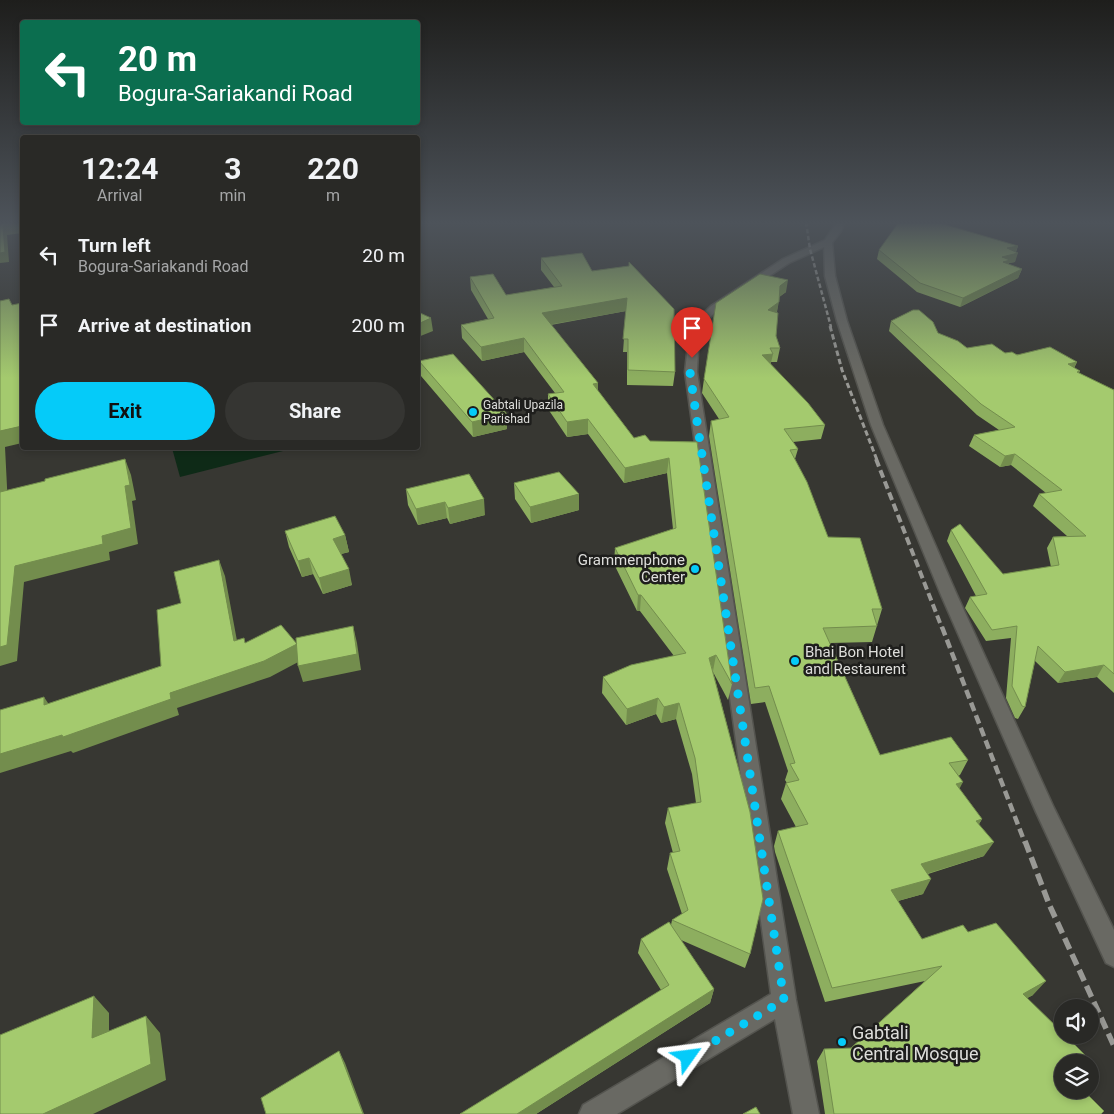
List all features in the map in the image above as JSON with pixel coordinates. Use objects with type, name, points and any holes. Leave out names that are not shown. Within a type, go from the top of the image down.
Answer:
[{"type":"main road","points":[[766,274],[714,308],[694,328],[690,372],[784,1000],[806,1114]]},
{"type":"main road","points":[[830,274],[842,321],[877,425],[949,595],[1038,794],[1114,955]]},
{"type":"main road","points":[[592,1114],[784,1000]]},
{"type":"shaded area","points":[[173,450],[287,450],[180,477]]},
{"type":"building","points":[[493,274],[506,295],[562,286],[553,274],[640,274],[674,309],[675,372],[628,370],[628,339],[623,339],[627,298],[542,313],[598,383],[593,384],[634,438],[645,435],[650,441],[697,442],[732,684],[716,655],[709,658],[750,812],[763,899],[750,954],[672,920],[688,910],[670,853],[680,851],[668,808],[701,802],[695,758],[679,703],[664,707],[658,698],[627,709],[603,677],[631,665],[686,653],[641,595],[638,595],[615,548],[676,528],[669,458],[625,468],[588,419],[567,422],[548,394],[564,392],[524,338],[481,347],[461,325],[494,318],[470,277]]},
{"type":"building","points":[[760,274],[788,280],[780,286],[779,302],[768,310],[778,313],[776,336],[780,348],[770,348],[773,354],[762,355],[808,403],[825,425],[784,429],[798,449],[790,450],[807,482],[828,537],[860,538],[882,609],[872,609],[877,626],[823,628],[880,755],[951,737],[968,760],[949,763],[963,782],[956,784],[982,819],[976,821],[994,842],[921,864],[931,879],[891,890],[922,939],[963,925],[968,932],[996,923],[1046,981],[1023,994],[1054,1024],[1054,1044],[1074,1044],[1084,1054],[1054,1054],[1054,1099],[1092,1099],[1104,1111],[1101,1114],[834,1114],[824,1049],[851,1048],[942,966],[832,988],[778,831],[808,824],[786,783],[799,780],[790,764],[795,763],[769,686],[755,688],[711,421],[729,417],[704,379],[716,303]]},
{"type":"building","points":[[909,274],[1012,274],[963,298],[920,283]]},
{"type":"building","points":[[9,299],[12,305],[20,303],[20,426],[0,431],[0,301]]},
{"type":"building","points":[[913,310],[919,310],[933,322],[938,333],[958,341],[967,348],[992,344],[1005,353],[1012,352],[1017,355],[1050,347],[1077,362],[1068,364],[1080,371],[1077,372],[1114,390],[1114,674],[1104,665],[1065,672],[1038,646],[1025,707],[1022,706],[1012,686],[1017,626],[992,630],[970,597],[987,594],[951,530],[960,524],[1003,574],[1059,565],[1053,537],[1086,536],[1039,494],[1062,490],[1015,454],[1005,456],[974,435],[1015,427],[981,404],[891,321]]},
{"type":"building","points":[[420,313],[431,318],[420,323]]},
{"type":"building","points":[[453,354],[507,414],[472,422],[420,361]]},
{"type":"building","points":[[125,459],[130,485],[125,486],[131,528],[102,536],[103,544],[15,566],[7,645],[0,647],[0,492]]},
{"type":"building","points":[[559,472],[579,494],[530,507],[514,483]]},
{"type":"building","points":[[469,474],[484,499],[448,508],[445,502],[416,509],[406,489]]},
{"type":"building","points":[[335,516],[345,535],[333,539],[349,569],[319,578],[309,558],[298,561],[285,531]]},
{"type":"building","points":[[219,560],[234,641],[244,638],[245,643],[281,625],[297,644],[264,661],[170,693],[171,699],[63,737],[62,735],[0,754],[0,710],[44,697],[44,705],[161,666],[157,610],[181,603],[174,572]]},
{"type":"building","points":[[353,626],[357,654],[298,666],[296,638]]},
{"type":"building","points":[[669,922],[714,989],[517,1114],[460,1114],[669,985],[641,939]]},
{"type":"building","points":[[94,996],[92,1038],[146,1016],[151,1064],[43,1114],[0,1114],[0,1035]]},
{"type":"building","points":[[339,1051],[363,1114],[266,1114],[261,1098]]},
{"type":"building","points":[[756,1107],[760,1114],[743,1114]]},
{"type":"railway","points":[[817,274],[831,327]]},
{"type":"railway","points":[[830,326],[842,370],[877,460]]},
{"type":"railway","points":[[876,459],[942,628]]},
{"type":"railway","points":[[942,627],[1025,843]]},
{"type":"railway","points":[[1025,841],[1049,904],[1114,1046]]},
{"type":"place","name":"Gabtali Upazila Parishad","points":[[473,412]]},
{"type":"place","name":"Grammenphone Center","points":[[695,569]]},
{"type":"place","name":"Bhai Bon Hotel and Restaurent","points":[[795,661]]},
{"type":"place","name":"Gabtali Central Mosque","points":[[842,1042]]},
{"type":"route","points":[[688,1057],[784,1000],[698,428],[690,372],[692,358]]}]
